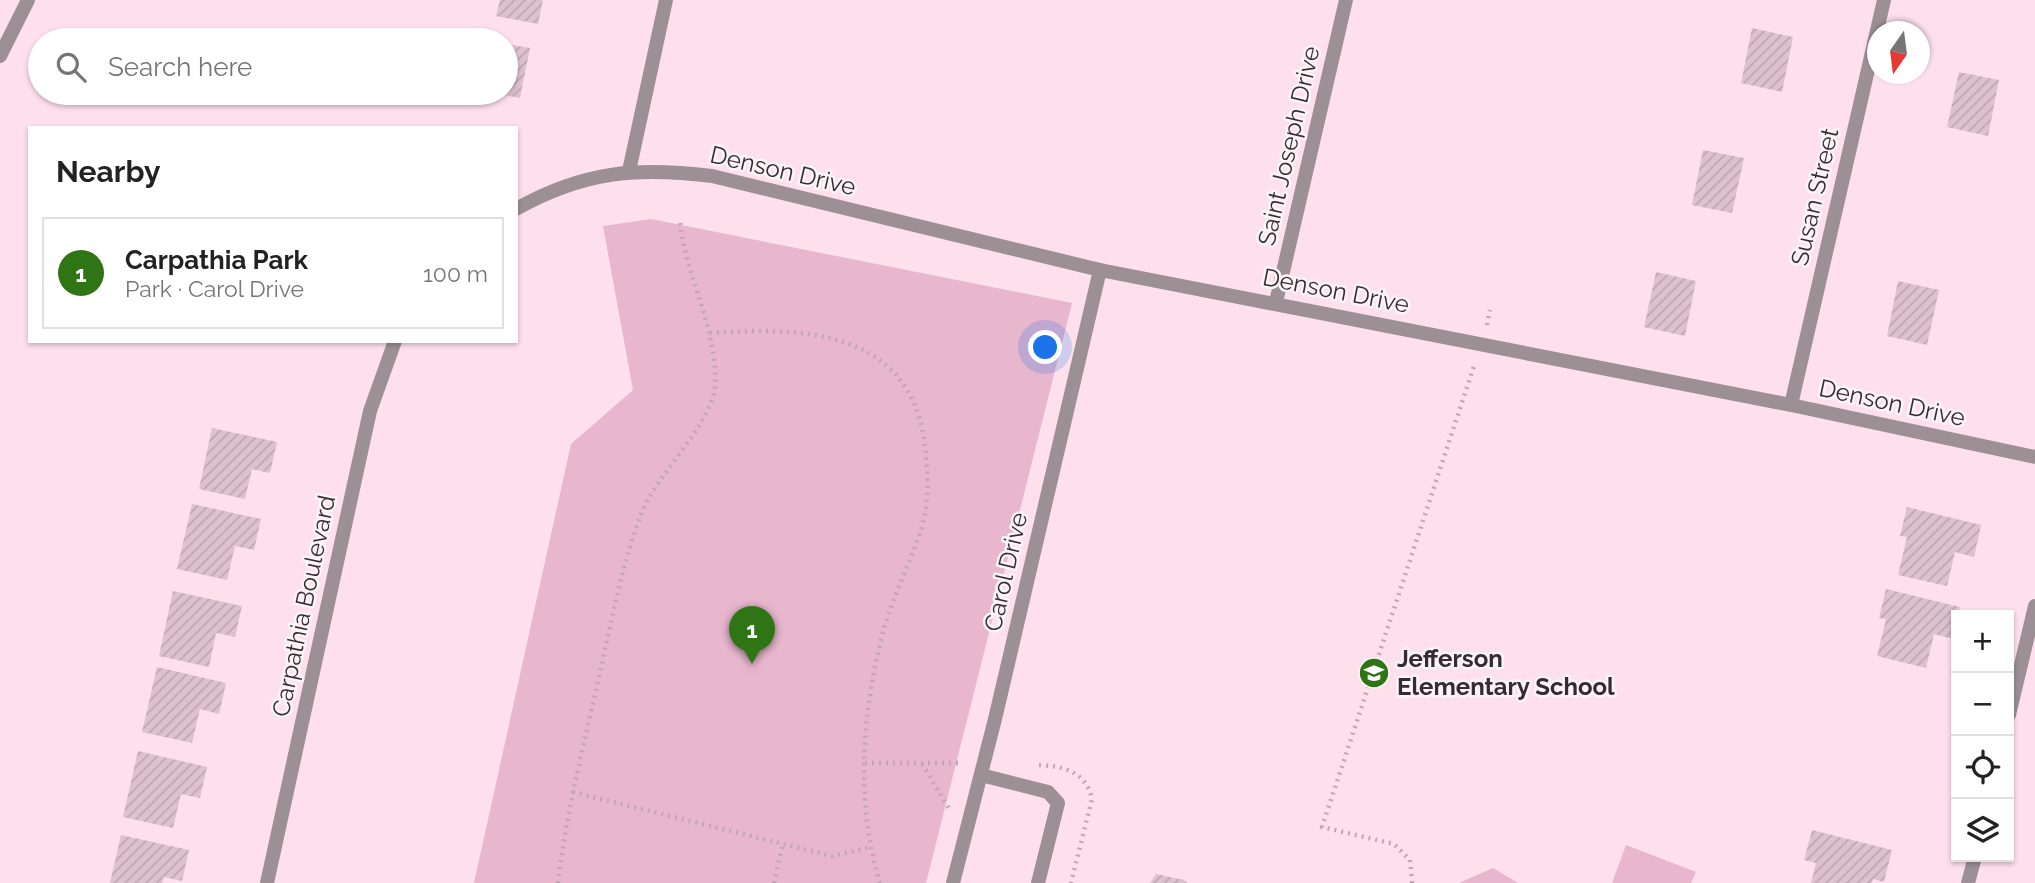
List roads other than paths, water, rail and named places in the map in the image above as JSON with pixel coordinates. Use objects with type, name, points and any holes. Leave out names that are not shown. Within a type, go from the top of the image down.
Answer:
[{"type":"street","points":[[0,56],[28,0]]},
{"type":"street","points":[[518,208],[554,188],[589,177],[629,171],[666,0]]},
{"type":"street","name":"Saint Joseph Drive","points":[[1276,302],[1346,0]]},
{"type":"street","name":"Susan Street","points":[[1791,405],[1884,0]]},
{"type":"street","name":"Denson Drive","points":[[629,171],[664,170],[712,176],[1100,270],[1276,302],[1791,405],[2035,457]]},
{"type":"street","name":"Carol Drive","points":[[953,883],[995,719],[1100,270]]},
{"type":"street","name":"Carpathia Boulevard","points":[[267,883],[370,411],[394,343]]},
{"type":"street","points":[[2014,694],[2035,606]]},
{"type":"street","points":[[983,768],[1056,797],[1058,803],[1038,883]]},
{"type":"street","points":[[1968,883],[1974,862]]},
{"type":"place","name":"Carpathia Park","points":[[752,664]]},
{"type":"place","name":"Jefferson Elementary School","points":[[1374,673]]}]
